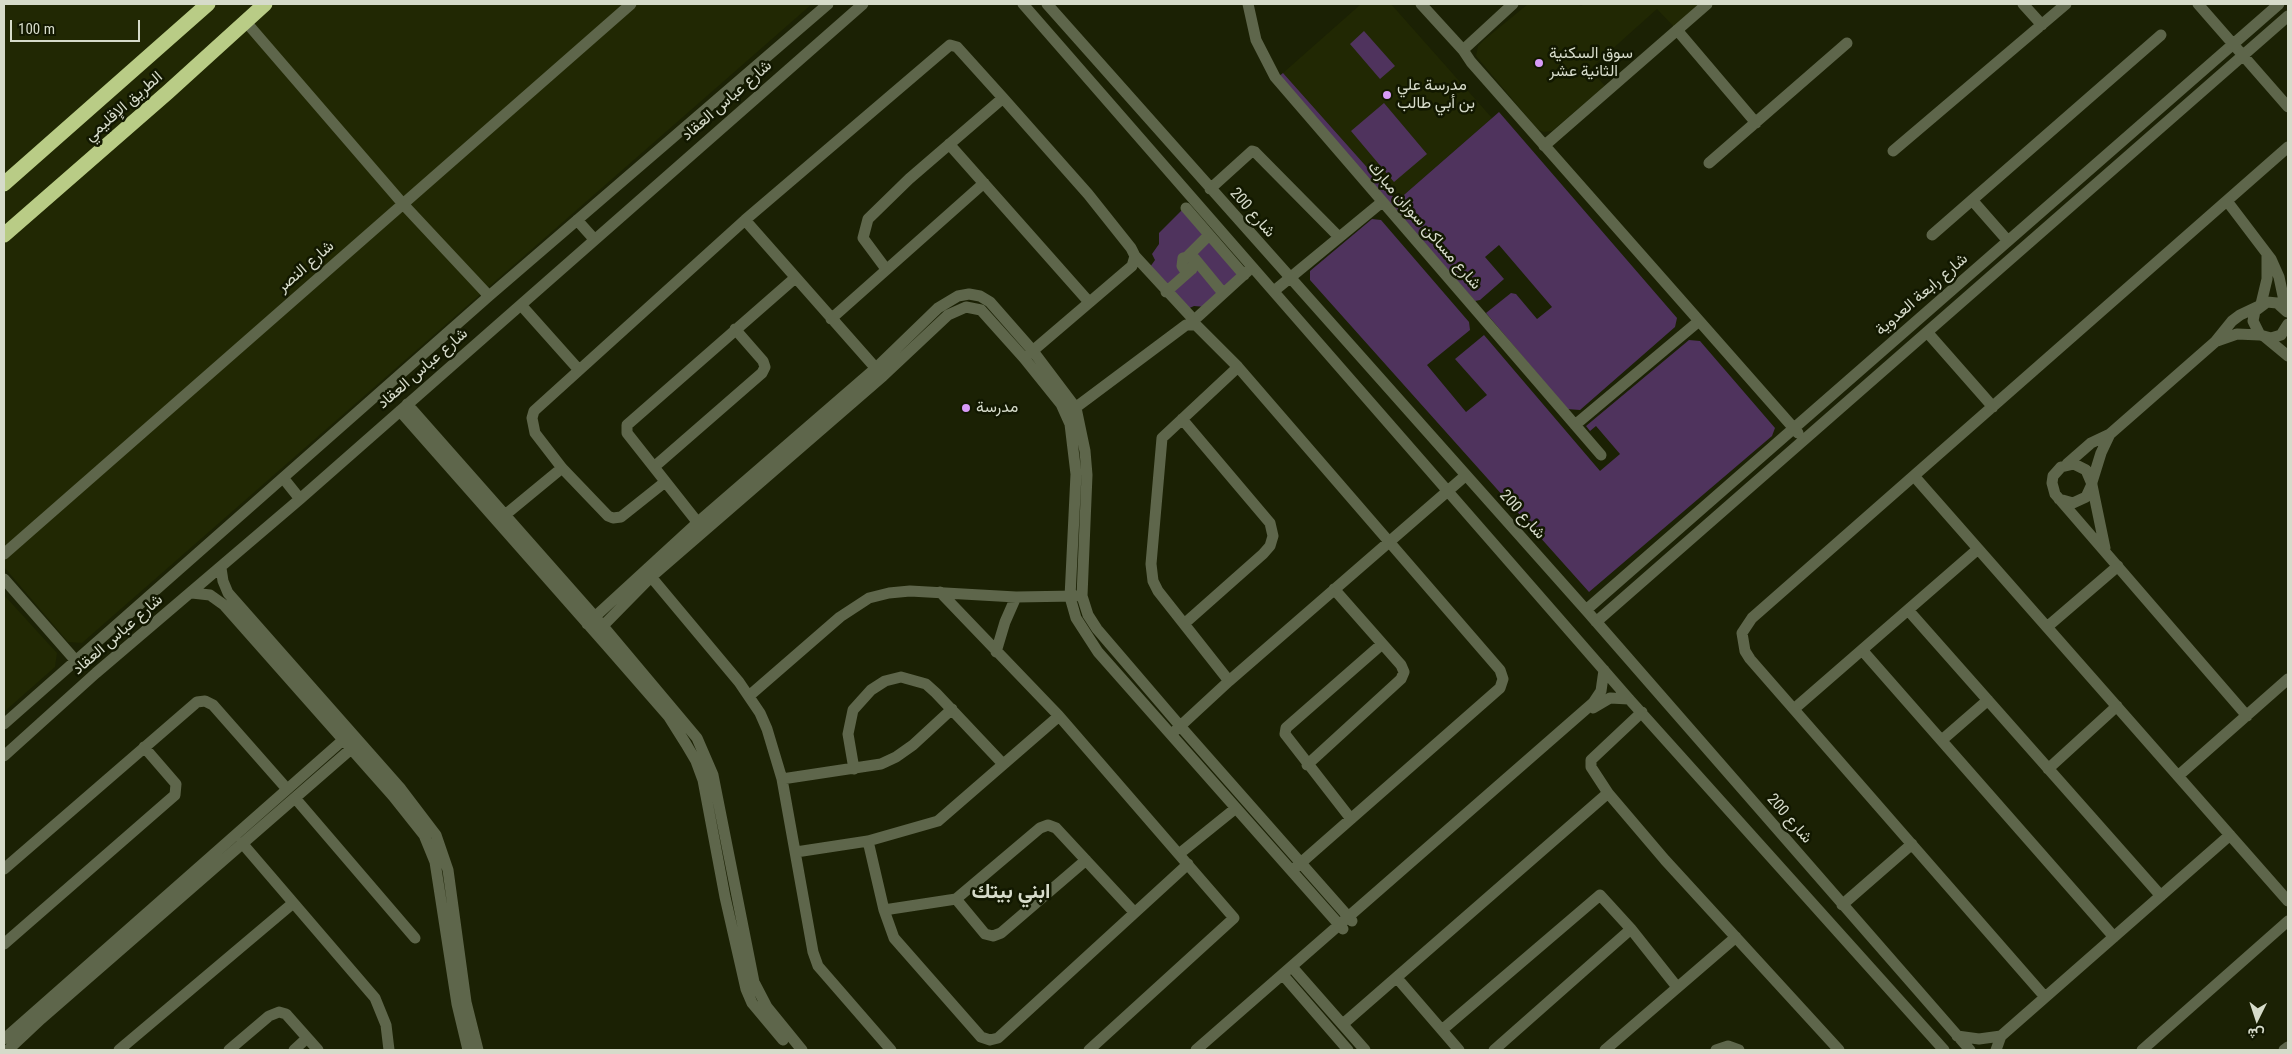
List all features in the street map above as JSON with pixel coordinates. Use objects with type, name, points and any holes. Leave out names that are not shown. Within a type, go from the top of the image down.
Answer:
[{"type":"highway","name":"الطريق الإقليمي","points":[[4,184],[208,4]]},
{"type":"highway","name":"الطريق الإقليمي","points":[[4,235],[266,4]]},
{"type":"street","name":"شارع النصر","points":[[4,554],[631,4]]},
{"type":"street","name":"شارع عباس العقاد","points":[[4,724],[489,296],[828,4]]},
{"type":"street","name":"شارع عباس العقاد","points":[[4,756],[96,673],[221,568],[863,4]]},
{"type":"street","name":"شارع 200","points":[[1023,4],[1629,698],[1642,712],[1710,770],[1842,904],[1970,1050]]},
{"type":"street","name":"شارع 200","points":[[1046,4],[1288,278],[1586,610],[1710,770],[1944,1050]]},
{"type":"street","name":"شارع مساكن سوزان مبارك","points":[[1248,4],[1256,40],[1275,77],[1601,455]]},
{"type":"street","points":[[1422,4],[1544,146],[1804,440]]},
{"type":"street","points":[[1463,50],[1513,4]]},
{"type":"street","points":[[1544,146],[1707,4]]},
{"type":"street","points":[[2023,4],[2042,25]]},
{"type":"street","points":[[1893,151],[2066,4]]},
{"type":"street","points":[[2198,4],[2288,107]]},
{"type":"street","name":"شارع رابعة العدوية","points":[[1586,610],[2279,4]]},
{"type":"street","name":"شارع رابعة العدوية","points":[[1596,622],[2288,16]]},
{"type":"street","points":[[246,22],[403,204],[489,296]]},
{"type":"street","points":[[1677,30],[1756,122]]},
{"type":"street","points":[[1932,235],[2161,35]]},
{"type":"street","points":[[1709,163],[1847,43]]},
{"type":"street","points":[[666,482],[621,516],[613,518],[603,511],[562,468],[534,433],[532,418],[534,410],[745,220],[949,46],[957,47],[1088,194],[1131,248],[1135,256],[1192,322],[1238,368],[1500,670],[1503,679],[1500,688],[1296,867]]},
{"type":"street","points":[[886,269],[863,238],[868,219],[908,179],[1003,98]]},
{"type":"street","points":[[949,144],[1089,302]]},
{"type":"street","points":[[2045,997],[1745,651],[1742,633],[1746,625],[2288,147]]},
{"type":"street","points":[[1210,189],[1252,152],[1255,152],[1339,237]]},
{"type":"street","points":[[831,319],[984,183]]},
{"type":"street","points":[[1972,200],[2008,241]]},
{"type":"street","points":[[2227,201],[2266,251],[2279,277],[2287,313]]},
{"type":"street","points":[[1274,291],[1382,202]]},
{"type":"street","points":[[1186,208],[1244,275]]},
{"type":"street","points":[[577,220],[594,239]]},
{"type":"street","points":[[745,220],[879,372]]},
{"type":"street","points":[[1166,292],[1191,262],[1209,235]]},
{"type":"street","points":[[2266,251],[2267,279],[2260,306],[2253,321],[2262,336],[2288,356]]},
{"type":"street","points":[[1029,355],[1132,266],[1135,256]]},
{"type":"street","points":[[1191,262],[1223,293]]},
{"type":"street","points":[[1066,415],[1192,322],[1253,266]]},
{"type":"street","points":[[700,526],[627,433],[627,425],[795,278]]},
{"type":"street","points":[[2247,716],[2059,499],[2053,489],[2053,476],[2091,443],[2110,434],[2215,342],[2240,314],[2260,306],[2278,303],[2287,313]]},
{"type":"street","points":[[520,305],[579,370]]},
{"type":"street","points":[[590,620],[648,573],[879,372],[948,315],[966,307],[981,310],[1029,355],[1076,408],[1085,451],[1087,475],[1082,596],[1088,615],[1097,629],[1181,727],[1296,867],[1341,927]]},
{"type":"street","points":[[1575,425],[1699,321]]},
{"type":"street","points":[[2215,342],[2237,334],[2281,335],[2288,324]]},
{"type":"street","points":[[654,467],[762,373],[763,361],[735,329]]},
{"type":"street","points":[[1927,332],[1993,407]]},
{"type":"street","points":[[1029,355],[1066,415],[1072,438],[1076,474],[1070,597],[1076,618],[1098,652],[1236,808],[1350,919]]},
{"type":"street","points":[[1229,681],[1158,592],[1153,581],[1151,564],[1160,443],[1166,433],[1238,368]]},
{"type":"street","points":[[403,408],[505,515],[590,620]]},
{"type":"street","points":[[403,408],[599,630],[669,717],[696,762],[709,806],[730,896],[749,996],[792,1050]]},
{"type":"street","points":[[1182,419],[1270,523],[1273,536],[1270,546],[1263,554],[1184,624]]},
{"type":"street","points":[[2059,499],[2066,502],[2080,502],[2086,497],[2101,453],[2110,434]]},
{"type":"street","points":[[2067,464],[2080,466],[2090,475],[2106,552]]},
{"type":"street","points":[[505,515],[562,468]]},
{"type":"street","points":[[1171,734],[1181,727],[1229,681],[1465,476]]},
{"type":"street","points":[[1914,476],[2288,901]]},
{"type":"street","points":[[284,478],[300,499]]},
{"type":"street","points":[[1794,709],[1978,549]]},
{"type":"street","points":[[2047,627],[2118,566]]},
{"type":"street","points":[[221,568],[223,581],[228,593],[397,792],[418,826],[434,858],[457,1004],[468,1050]]},
{"type":"street","points":[[599,630],[648,573]]},
{"type":"street","points":[[648,573],[749,696],[767,729],[782,779],[813,952],[818,966],[891,1050]]},
{"type":"street","points":[[4,579],[76,661]]},
{"type":"street","points":[[1612,588],[1622,599]]},
{"type":"street","points":[[1307,765],[1401,679],[1404,672],[1400,664],[1334,589]]},
{"type":"street","points":[[192,592],[204,594],[220,601],[347,745],[432,827],[446,861],[466,1002],[478,1050]]},
{"type":"street","points":[[749,696],[853,607],[869,598],[890,593],[940,592],[1016,597],[1082,596]]},
{"type":"street","points":[[940,592],[1059,716],[1234,919],[1089,1050]]},
{"type":"street","points":[[220,601],[228,593]]},
{"type":"street","points":[[996,652],[1004,622],[1016,597]]},
{"type":"street","points":[[1908,610],[2161,896]]},
{"type":"street","points":[[1351,819],[1287,739],[1286,728],[1382,644]]},
{"type":"street","points":[[1862,650],[2114,937]]},
{"type":"street","points":[[1196,1050],[1341,927],[1593,703],[1601,691],[1604,670]]},
{"type":"street","points":[[854,769],[848,734],[850,718],[857,703],[870,690],[885,681],[902,677],[914,679],[936,693],[1004,764]]},
{"type":"street","points":[[2178,776],[2288,679]]},
{"type":"street","points":[[1350,919],[1595,707],[1610,698],[1629,698]]},
{"type":"street","points":[[1942,740],[1988,700]]},
{"type":"street","points":[[4,869],[194,703],[200,701],[209,702],[291,793],[415,938]]},
{"type":"street","points":[[2048,769],[2117,706]]},
{"type":"street","points":[[782,779],[881,764],[896,757],[952,709]]},
{"type":"street","points":[[1642,712],[1591,760],[1591,767],[1608,793],[1665,860],[1839,1050]]},
{"type":"street","points":[[796,852],[868,841],[938,821],[1059,716]]},
{"type":"street","points":[[8,1050],[219,857],[347,745]]},
{"type":"street","points":[[4,944],[175,795],[176,784],[144,747]]},
{"type":"street","points":[[4,1039],[219,857],[242,843],[291,793]]},
{"type":"street","points":[[1343,1024],[1608,793]]},
{"type":"street","points":[[1179,854],[1236,808]]},
{"type":"street","points":[[884,910],[956,899],[1040,828],[1048,826],[1056,828],[1134,912]]},
{"type":"street","points":[[1957,1036],[1979,1039],[2000,1036],[2230,835]]},
{"type":"street","points":[[868,841],[889,928],[901,949],[981,1037],[990,1040],[998,1038],[1188,864]]},
{"type":"street","points":[[242,843],[292,904],[375,998],[386,1025],[389,1050]]},
{"type":"street","points":[[1842,904],[1912,844]]},
{"type":"street","points":[[956,899],[985,934],[993,936],[1001,934],[1086,860]]},
{"type":"street","points":[[1442,1030],[1600,895],[1631,928],[1677,987]]},
{"type":"street","points":[[730,896],[756,989],[767,1008],[802,1050]]},
{"type":"street","points":[[119,1050],[292,904]]},
{"type":"street","points":[[2142,1050],[2288,921]]},
{"type":"street","points":[[1494,1050],[1631,928]]},
{"type":"street","points":[[1605,1050],[1736,937]]},
{"type":"street","points":[[1289,972],[1343,1024],[1365,1050]]},
{"type":"street","points":[[1206,1050],[1289,972]]},
{"type":"street","points":[[1289,972],[1348,1050]]},
{"type":"street","points":[[1397,978],[1459,1050]]},
{"type":"street","points":[[1904,1004],[1918,991]]},
{"type":"street","points":[[229,1050],[275,1012],[286,1014],[318,1050]]},
{"type":"street","points":[[1996,1050],[2000,1036]]},
{"type":"street","points":[[294,1050],[308,1038]]},
{"type":"street","points":[[1716,1050],[1728,1046],[1739,1050]]},
{"type":"street","points":[[2284,1050],[2288,1047]]},
{"type":"shaded area","points":[[4,4],[812,4],[82,643],[68,642],[4,567]]},
{"type":"shaded area","name":"مدرسة علي بن أبي طالب","points":[[1361,4],[1391,4],[1492,118],[1397,201],[1283,73]]},
{"type":"shaded area","name":"سوق السكنية الثانية عشر","points":[[1528,4],[1578,4],[1581,6],[1584,4],[1703,4],[1676,29],[1657,9],[1590,69],[1605,86],[1552,131],[1544,132],[1538,130],[1476,56],[1478,46],[1484,40]]},
{"type":"shaded area","points":[[1364,31],[1395,66],[1380,79],[1350,44]]},
{"type":"shaded area","points":[[1283,73],[1397,201],[1499,112],[1677,318],[1675,327],[1580,410],[1567,409],[1486,313],[1511,293],[1516,294],[1537,319],[1552,307],[1499,245],[1485,257],[1504,279],[1480,300],[1475,301],[1277,78]]},
{"type":"shaded area","points":[[1384,103],[1427,154],[1394,182],[1351,131]]},
{"type":"shaded area","points":[[1187,205],[1247,271],[1206,307],[1194,306],[1185,310],[1150,267],[1155,260],[1152,254],[1159,244],[1159,233]]},
{"type":"shaded area","points":[[1372,219],[1381,220],[1469,322],[1470,330],[1427,365],[1466,412],[1487,395],[1455,359],[1484,335],[1600,471],[1620,454],[1596,426],[1590,431],[1586,426],[1689,340],[1700,341],[1775,428],[1772,436],[1589,592],[1310,280],[1310,271]]},
{"type":"shaded area","points":[[4,595],[57,653],[55,667],[4,712]]},
{"type":"place","name":"سوق السكنية الثانية عشر","points":[[1539,63]]},
{"type":"place","name":"مدرسة علي بن أبي طالب","points":[[1387,95]]},
{"type":"place","name":"مدرسة","points":[[966,408]]},
{"type":"district","name":"ابني بيتك","points":[[1011,893]]}]
